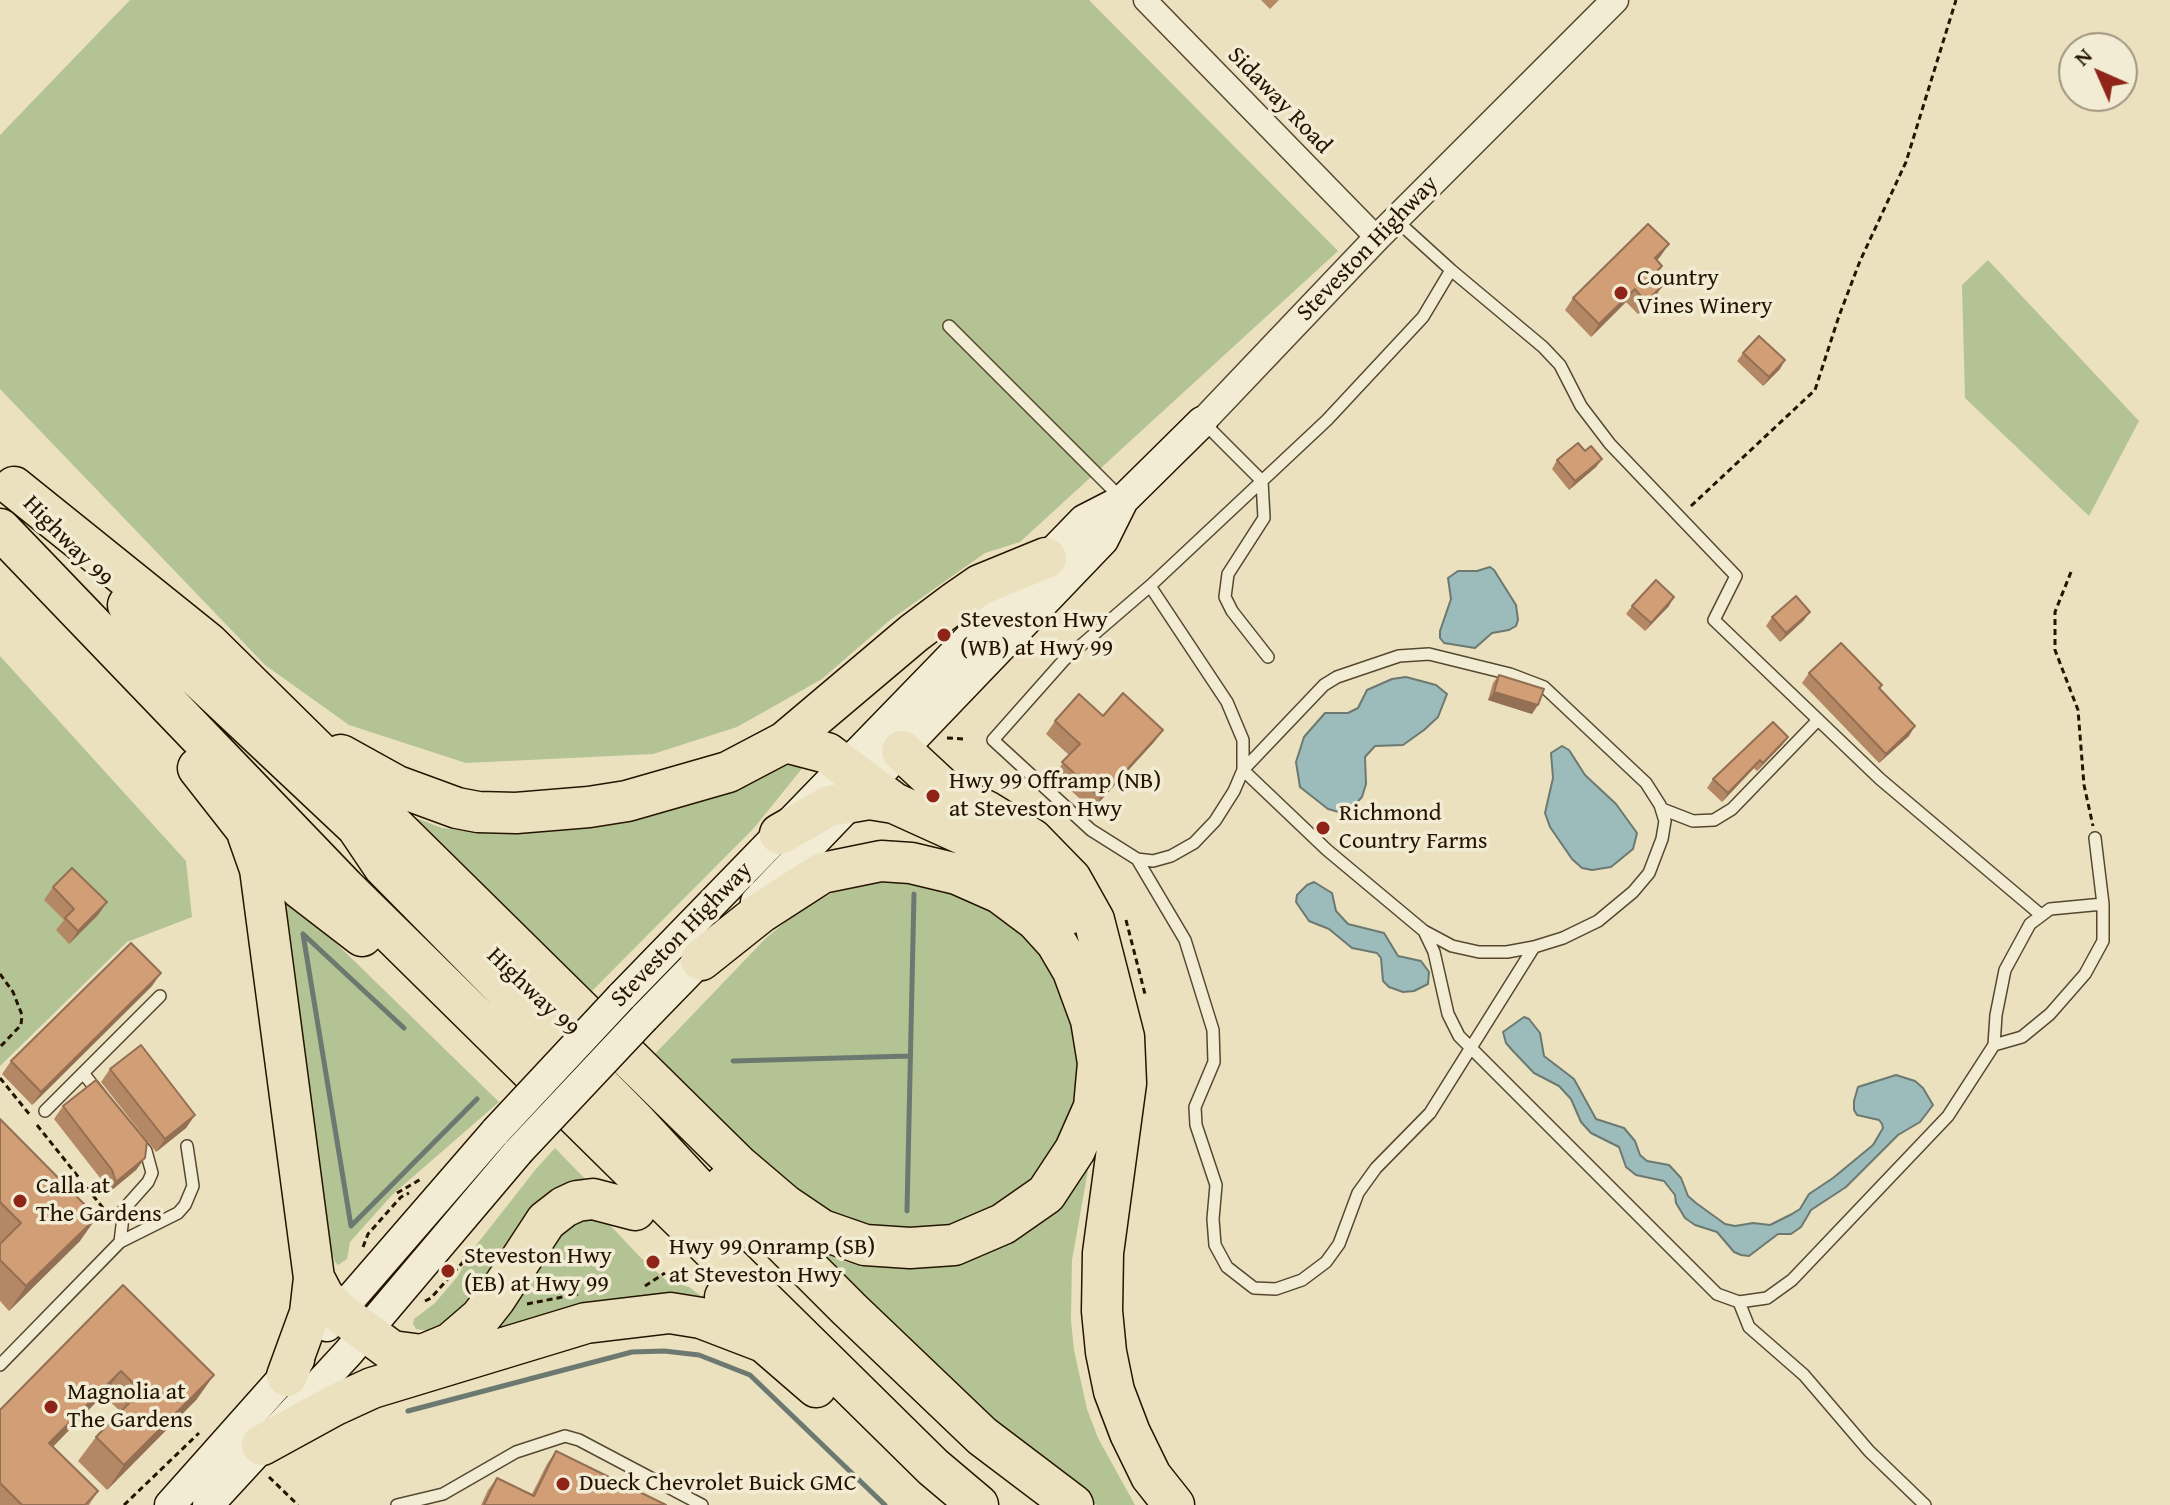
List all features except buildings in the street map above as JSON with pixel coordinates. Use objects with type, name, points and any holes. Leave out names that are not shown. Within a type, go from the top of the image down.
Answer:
[{"type":"highway","points":[[7,480],[208,643],[727,1155],[785,1205],[822,1230],[865,1245],[910,1248],[954,1245],[1003,1224],[1046,1194],[1075,1150],[1094,1107],[1098,1063],[1091,1020],[1073,971],[1056,942],[1036,920],[1000,893],[957,874],[911,863],[881,861],[822,873],[760,913],[701,960]]},
{"type":"highway","name":"Highway 99","points":[[7,480],[188,668],[547,1007],[849,1309],[982,1436],[1073,1505]]},
{"type":"highway","name":"Highway 99","points":[[0,529],[356,899],[905,1440],[978,1505]]},
{"type":"highway","points":[[293,726],[397,786],[457,808],[478,812],[530,812],[627,801],[728,772],[785,742],[954,603],[980,585],[1046,558]]},
{"type":"highway","points":[[121,657],[149,707],[245,828],[301,889],[392,964],[635,1210],[709,1279],[764,1342],[874,1438],[905,1440]]},
{"type":"highway","points":[[169,705],[210,727],[360,872],[605,1123],[958,1445],[1038,1505]]},
{"type":"highway","points":[[785,742],[819,750],[866,788],[969,837],[1013,863],[1053,898],[1081,929],[1106,970]]},
{"type":"highway","points":[[902,751],[944,790],[1032,839],[1071,879],[1094,920],[1124,1037],[1126,1083],[1103,1253],[1102,1311],[1106,1352],[1114,1391],[1130,1433],[1151,1476],[1174,1505]]},
{"type":"highway","points":[[780,834],[805,817],[866,788]]},
{"type":"highway","points":[[355,824],[384,867],[636,1122],[800,1300]]},
{"type":"highway","points":[[245,828],[260,869],[314,1278],[310,1313],[287,1376]]},
{"type":"highway","points":[[422,1355],[451,1343],[480,1318],[546,1221],[564,1207],[593,1199],[635,1210]]},
{"type":"highway","points":[[314,1278],[324,1297],[392,1351],[422,1355],[485,1353]]},
{"type":"highway","points":[[264,1459],[335,1405],[372,1388],[586,1323],[670,1313],[701,1318],[764,1342]]},
{"type":"main road","name":"Steveston Highway","points":[[866,788],[1046,558],[1084,520],[1123,500],[1202,422]]},
{"type":"main road","name":"Steveston Highway","points":[[170,1505],[287,1376],[352,1322],[518,1152],[1103,540],[1123,500]]},
{"type":"main road","name":"Steveston Highway","points":[[208,1505],[264,1459],[352,1322],[496,1131],[780,834]]},
{"type":"street","name":"Sidaway Road","points":[[1145,0],[1377,238]]},
{"type":"street","name":"Steveston Highway","points":[[1202,422],[1377,238],[1615,0]]},
{"type":"lane","points":[[1396,220],[1543,347],[1560,365],[1581,406],[1610,444],[1736,576],[1714,620],[1880,779],[2041,915]]},
{"type":"lane","points":[[1150,586],[1227,702],[1243,740],[1243,770],[1327,850],[1424,931],[1452,946],[1479,952],[1507,952],[1534,947],[1563,938],[1598,921],[1633,892],[1649,873],[1662,839],[1665,821],[1662,809],[1646,783],[1544,687],[1510,674],[1429,654],[1399,656],[1337,677],[1324,685],[1243,770],[1215,821],[1194,843],[1171,856],[1153,861],[1137,859],[1091,830],[993,740],[1064,660],[1150,586],[1327,420],[1423,317],[1451,270]]},
{"type":"lane","points":[[949,326],[1123,500]]},
{"type":"lane","points":[[1202,422],[1262,481],[1264,518],[1228,574],[1225,597],[1232,611],[1268,657]]},
{"type":"lane","points":[[1662,809],[1693,821],[1714,820],[1732,809],[1818,720]]},
{"type":"lane","points":[[1994,1045],[2022,1037],[2050,1014],[2085,974],[2103,941],[2103,904],[2095,838]]},
{"type":"lane","points":[[1137,859],[1185,940],[1213,1030],[1214,1062],[1195,1107],[1196,1125],[1216,1185],[1213,1219],[1215,1245],[1227,1267],[1254,1288],[1276,1289],[1302,1280],[1326,1262],[1339,1244],[1358,1193],[1376,1168],[1430,1113],[1534,947]]},
{"type":"lane","points":[[1424,931],[1434,952],[1448,1014],[1459,1036],[1717,1294],[1739,1302],[1767,1298],[1792,1280],[1948,1116],[1994,1045],[2005,970],[2030,924],[2050,909],[2103,904]]},
{"type":"lane","points":[[45,1111],[160,996]]},
{"type":"lane","points":[[83,1073],[110,1107]]},
{"type":"lane","points":[[120,1242],[124,1209],[152,1173],[146,1151],[128,1129]]},
{"type":"lane","points":[[0,1365],[120,1242],[178,1213],[185,1205],[193,1186],[187,1146]]},
{"type":"lane","points":[[1739,1302],[1749,1327],[1804,1375],[1869,1451],[1925,1505]]},
{"type":"lane","points":[[397,1505],[443,1494],[516,1452],[565,1436],[579,1440],[702,1505]]},
{"type":"path","points":[[1680,516],[1815,390],[1860,261],[1906,162],[1956,0]]},
{"type":"path","points":[[2071,572],[2055,612],[2055,650],[2078,710],[2084,785],[2095,838]]},
{"type":"path","points":[[943,738],[964,739]]},
{"type":"path","points":[[0,974],[13,992],[22,1015],[21,1025],[0,1047]]},
{"type":"path","points":[[0,1078],[103,1208]]},
{"type":"path","points":[[363,1247],[368,1234],[401,1197],[414,1190]]},
{"type":"path","points":[[419,1305],[431,1298],[463,1262],[467,1249]]},
{"type":"path","points":[[264,1459],[298,1505]]},
{"type":"green space","points":[[130,0],[1089,0],[1338,251],[1020,542],[985,553],[890,620],[822,679],[737,727],[653,754],[466,763],[349,725],[265,665],[0,389],[0,135]]},
{"type":"green space","points":[[1988,260],[2139,421],[2089,516],[1965,398],[1962,285]]},
{"type":"green space","points":[[0,656],[186,861],[192,917],[127,942],[0,1066]]},
{"type":"green space","points":[[788,759],[804,766],[754,828],[586,997],[393,809],[442,828],[491,834],[595,825]]},
{"type":"green space","points":[[928,877],[1032,931],[1075,1009],[1081,1097],[1045,1174],[961,1232],[833,1227],[651,1058],[766,938],[794,915],[839,889],[883,879]]},
{"type":"green space","points":[[277,897],[304,912],[499,1102],[392,1195],[350,1242],[347,1259],[338,1265],[326,1236]]},
{"type":"green space","points":[[1095,1131],[1072,1260],[1074,1350],[1087,1409],[1098,1438],[1135,1505],[1097,1505],[1063,1484],[768,1217],[846,1262],[889,1268],[933,1265]]},
{"type":"green space","points":[[555,1148],[591,1185],[456,1319],[429,1331],[416,1329],[414,1319],[435,1303],[458,1276],[470,1253]]},
{"type":"green space","points":[[590,1218],[609,1224],[666,1280],[689,1287],[708,1301],[475,1344],[551,1237],[571,1221]]},
{"type":"water","points":[[1490,567],[1516,605],[1516,626],[1492,633],[1475,648],[1444,643],[1440,631],[1451,599],[1448,578],[1458,571]]},
{"type":"water","points":[[1406,677],[1436,685],[1447,694],[1438,717],[1403,745],[1375,746],[1365,757],[1366,784],[1362,797],[1346,814],[1328,809],[1300,787],[1296,762],[1304,737],[1325,713],[1348,713],[1358,708],[1367,690],[1392,679]]},
{"type":"water","points":[[1562,746],[1569,750],[1585,775],[1616,804],[1637,833],[1633,849],[1611,867],[1582,868],[1550,827],[1545,813],[1553,778],[1551,753]]},
{"type":"water","points":[[1314,882],[1332,893],[1336,911],[1348,924],[1384,933],[1398,956],[1421,961],[1429,972],[1428,984],[1414,991],[1403,992],[1389,987],[1383,981],[1381,958],[1377,953],[1352,948],[1329,929],[1309,921],[1296,902],[1297,895]]},
{"type":"water","points":[[1524,1017],[1540,1033],[1544,1056],[1574,1079],[1596,1119],[1624,1128],[1635,1141],[1640,1155],[1647,1161],[1669,1165],[1681,1178],[1688,1196],[1725,1224],[1770,1225],[1792,1214],[1800,1209],[1809,1194],[1873,1145],[1883,1128],[1882,1124],[1879,1120],[1857,1115],[1854,1101],[1858,1087],[1896,1075],[1915,1081],[1933,1105],[1920,1122],[1898,1135],[1846,1187],[1811,1210],[1801,1227],[1791,1234],[1778,1234],[1749,1256],[1741,1255],[1734,1252],[1717,1232],[1695,1225],[1685,1218],[1675,1195],[1664,1181],[1636,1175],[1626,1167],[1619,1147],[1591,1133],[1581,1122],[1571,1099],[1559,1086],[1534,1073],[1513,1051],[1506,1043],[1503,1032]]},
{"type":"waterway","points":[[907,1211],[914,894]]},
{"type":"waterway","points":[[404,1028],[303,934],[351,1226],[477,1099]]},
{"type":"waterway","points":[[733,1061],[910,1056]]},
{"type":"waterway","points":[[408,1411],[632,1352],[664,1351],[699,1355],[750,1375],[885,1505]]},
{"type":"place","name":"Country Vines Winery","points":[[1621,293]]},
{"type":"place","name":"Steveston Hwy (WB) at Hwy 99","points":[[944,635]]},
{"type":"place","name":"Hwy 99 Offramp (NB) at Steveston Hwy","points":[[933,796]]},
{"type":"place","name":"Richmond Country Farms","points":[[1323,828]]},
{"type":"place","name":"Calla at The Gardens","points":[[20,1201]]},
{"type":"place","name":"Hwy 99 Onramp (SB) at Steveston Hwy","points":[[653,1262]]},
{"type":"place","name":"Steveston Hwy (EB) at Hwy 99","points":[[448,1271]]},
{"type":"place","name":"Magnolia at The Gardens","points":[[51,1407]]},
{"type":"place","name":"Dueck Chevrolet Buick GMC","points":[[563,1484]]}]
